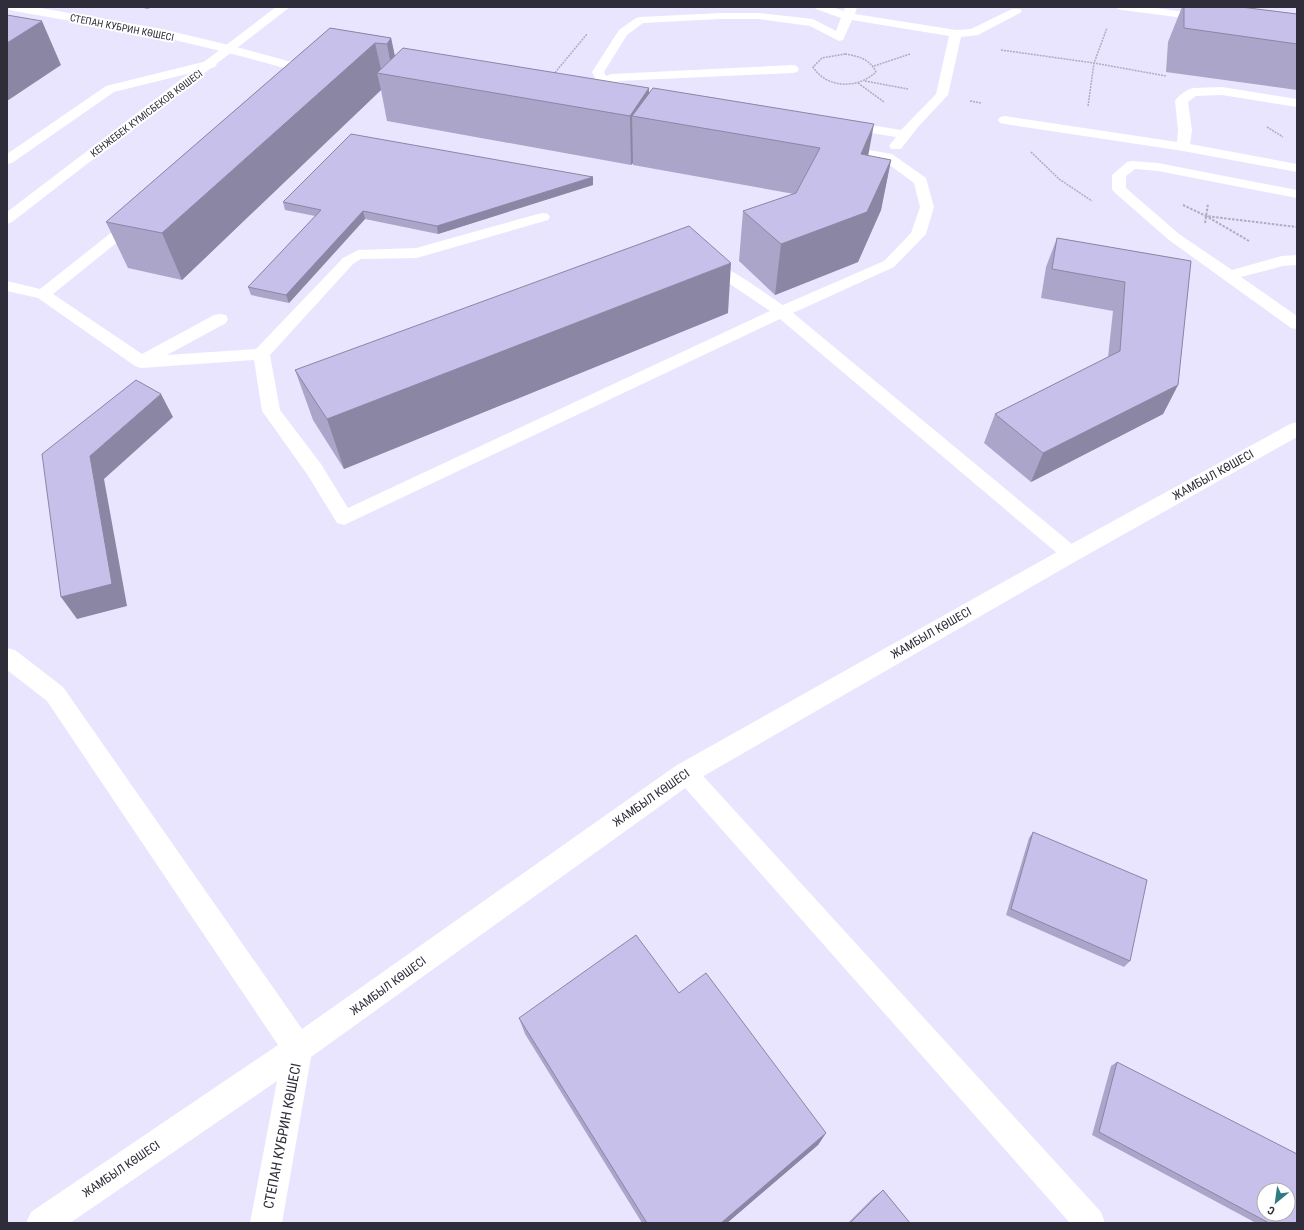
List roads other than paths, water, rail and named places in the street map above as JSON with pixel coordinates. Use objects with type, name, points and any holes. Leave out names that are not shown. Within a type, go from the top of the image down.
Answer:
[{"type":"street","name":"СТЕПАН КУБРИН КӨШЕСІ","points":[[14,7],[162,34],[229,49]]},
{"type":"street","name":"КЕНЖЕБЕК КҮМІСБЕКОВ КӨШЕСІ","points":[[7,219],[284,7]]},
{"type":"street","name":"ЖАМБЫЛ КӨШЕСІ","points":[[42,1223],[298,1049],[686,773],[1071,554],[1297,429]]},
{"type":"street","points":[[7,658],[55,694],[298,1049]]},
{"type":"street","name":"СТЕПАН КУБРИН КӨШЕСІ","points":[[266,1223],[298,1049]]},
{"type":"lane","points":[[820,7],[850,12],[954,40],[974,32],[1016,11]]},
{"type":"lane","points":[[1122,7],[1221,20]]},
{"type":"lane","points":[[645,92],[622,88],[601,79],[598,72],[637,16],[759,16],[813,23],[839,37],[850,12]]},
{"type":"lane","points":[[887,157],[942,95],[954,40]]},
{"type":"lane","points":[[229,49],[288,65],[328,64],[317,76]]},
{"type":"lane","points":[[7,160],[110,89],[211,64]]},
{"type":"lane","points":[[601,79],[794,69]]},
{"type":"lane","points":[[1183,147],[1185,130],[1181,101],[1193,92],[1222,91],[1297,103]]},
{"type":"lane","points":[[1005,120],[1183,147],[1297,168]]},
{"type":"lane","points":[[834,123],[905,135]]},
{"type":"lane","points":[[261,354],[271,411],[314,470],[344,518],[782,312],[890,264],[918,234],[927,207],[921,181],[887,157],[824,147]]},
{"type":"lane","points":[[1297,194],[1158,167],[1132,165],[1119,175],[1119,189],[1174,237],[1297,324]]},
{"type":"lane","points":[[43,294],[149,210]]},
{"type":"lane","points":[[7,286],[43,294],[141,362],[261,354],[348,261],[358,255],[417,252],[543,217]]},
{"type":"lane","points":[[689,260],[704,264],[734,279],[782,312],[1071,554]]},
{"type":"lane","points":[[1229,276],[1282,261],[1297,260]]},
{"type":"lane","points":[[141,362],[220,319]]},
{"type":"lane","points":[[686,773],[1090,1223]]}]
